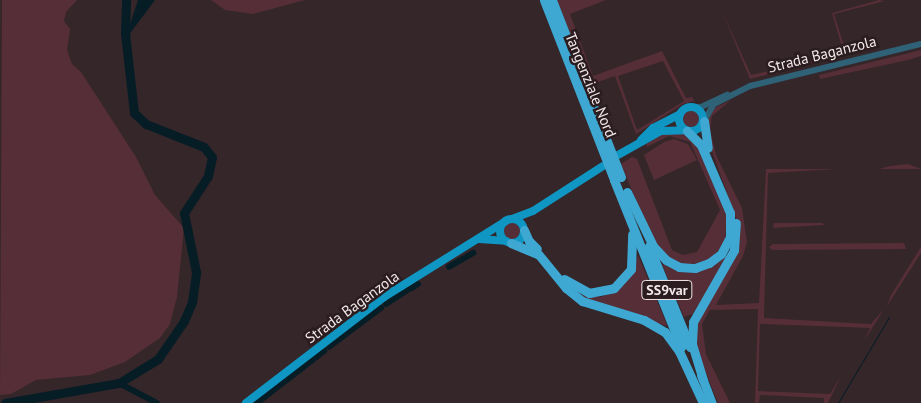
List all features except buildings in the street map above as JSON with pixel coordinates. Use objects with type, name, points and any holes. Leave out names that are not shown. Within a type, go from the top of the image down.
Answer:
[{"type":"highway","name":"Tangenziale Nord","points":[[544,0],[617,181]]},
{"type":"highway","name":"SS9var","points":[[552,0],[617,181],[703,403]]},
{"type":"highway","points":[[703,380],[692,343],[693,322],[732,254],[737,232],[732,208],[705,140],[704,121]]},
{"type":"highway","points":[[627,192],[653,246],[666,260],[679,267],[695,268],[710,263],[720,254],[731,233],[730,213],[702,145],[687,131]]},
{"type":"highway","name":"SS9var","points":[[617,181],[627,192],[712,403]]},
{"type":"highway","points":[[524,230],[530,243],[573,286],[593,294],[610,290],[627,276],[634,256],[632,236],[617,181]]},
{"type":"highway","points":[[509,242],[539,255],[566,288],[582,301],[644,320],[665,332],[679,351],[703,403]]},
{"type":"main road","name":"Strada Baganzola","points":[[618,156],[653,128],[680,114],[686,108],[694,107]]},
{"type":"main road","points":[[694,107],[701,111],[704,121]]},
{"type":"main road","points":[[680,114],[680,124],[687,131]]},
{"type":"main road","name":"Strada Baganzola","points":[[639,141],[665,130],[687,131],[698,129],[704,121]]},
{"type":"main road","name":"Strada Baganzola","points":[[246,403],[384,298],[509,220],[533,211],[602,166]]},
{"type":"main road","points":[[479,239],[509,242],[521,239],[533,211]]},
{"type":"main road","points":[[509,242],[500,231],[509,220],[521,222],[524,230]]},
{"type":"street","name":"Strada Baganzola","points":[[694,107],[701,107],[718,96],[730,94],[765,82],[921,44]]},
{"type":"street","name":"Strada Baganzola","points":[[704,121],[710,108],[730,94]]},
{"type":"shaded area","points":[[2,0],[77,0],[66,12],[64,21],[70,29],[67,50],[72,64],[81,72],[136,157],[155,195],[184,228],[177,297],[170,324],[160,338],[125,362],[90,375],[36,380],[11,394],[0,395]]},
{"type":"shaded area","points":[[211,0],[305,0],[253,14],[225,10]]},
{"type":"shaded area","points":[[557,0],[606,0],[570,14],[593,76],[662,51],[686,98],[692,97],[694,101],[683,104],[636,134],[615,76],[592,84],[604,121]],"holes":[[[663,61],[684,101],[637,130],[618,76]]]},
{"type":"shaded area","points":[[879,0],[885,1],[834,14],[847,55],[750,79],[722,11],[751,75],[844,54],[832,13]]},
{"type":"shaded area","points":[[921,50],[921,56],[908,60],[820,79],[819,75]]},
{"type":"shaded area","points":[[731,100],[712,116],[710,130],[716,155],[742,208],[747,242],[743,256],[716,305],[759,303],[766,169],[839,169],[768,173],[764,318],[871,324],[884,309],[864,341],[870,328],[760,324],[758,391],[830,394],[841,376],[828,403],[824,403],[824,398],[760,395],[759,403],[755,403],[758,309],[710,310],[702,324],[706,354],[730,403],[718,403],[696,348],[694,329],[734,256],[739,227],[708,140],[708,119],[713,109]]},
{"type":"shaded area","points":[[691,111],[699,119],[691,127],[683,119]]},
{"type":"shaded area","points":[[665,133],[684,133],[694,139],[727,210],[725,244],[707,262],[686,265],[671,261],[654,243],[621,164],[632,157],[637,159],[672,250],[683,255],[697,252],[720,210],[690,142],[669,136],[647,147],[646,144]]},
{"type":"shaded area","points":[[674,139],[688,144],[697,160],[654,180],[644,155],[664,142]]},
{"type":"shaded area","points":[[908,164],[921,169],[879,169],[890,166]]},
{"type":"shaded area","points":[[512,223],[520,231],[512,239],[504,231]]},
{"type":"shaded area","points":[[774,223],[822,223],[825,225],[773,228]]},
{"type":"shaded area","points":[[904,243],[906,249],[772,250],[769,247],[773,244]]},
{"type":"shaded area","points":[[921,247],[921,253],[887,306],[891,295]]},
{"type":"shaded area","points":[[638,255],[666,326],[602,306],[579,295],[600,297],[616,292],[631,276]]},
{"type":"shaded area","points":[[724,255],[727,257],[693,314],[684,317],[662,264],[682,270]]},
{"type":"water","points":[[138,0],[155,0],[125,40]]},
{"type":"waterway","points":[[5,403],[119,383],[158,359],[184,321],[192,302],[196,272],[184,213],[208,176],[212,157],[204,147],[146,124],[134,113],[125,33],[126,0]]},
{"type":"waterway","points":[[449,267],[473,253]]},
{"type":"waterway","points":[[412,288],[418,284]]},
{"type":"waterway","points":[[386,304],[409,289]]},
{"type":"waterway","points":[[329,347],[381,308]]},
{"type":"waterway","points":[[838,403],[889,317]]},
{"type":"waterway","points":[[257,403],[324,351]]},
{"type":"waterway","points":[[119,383],[157,403]]}]
